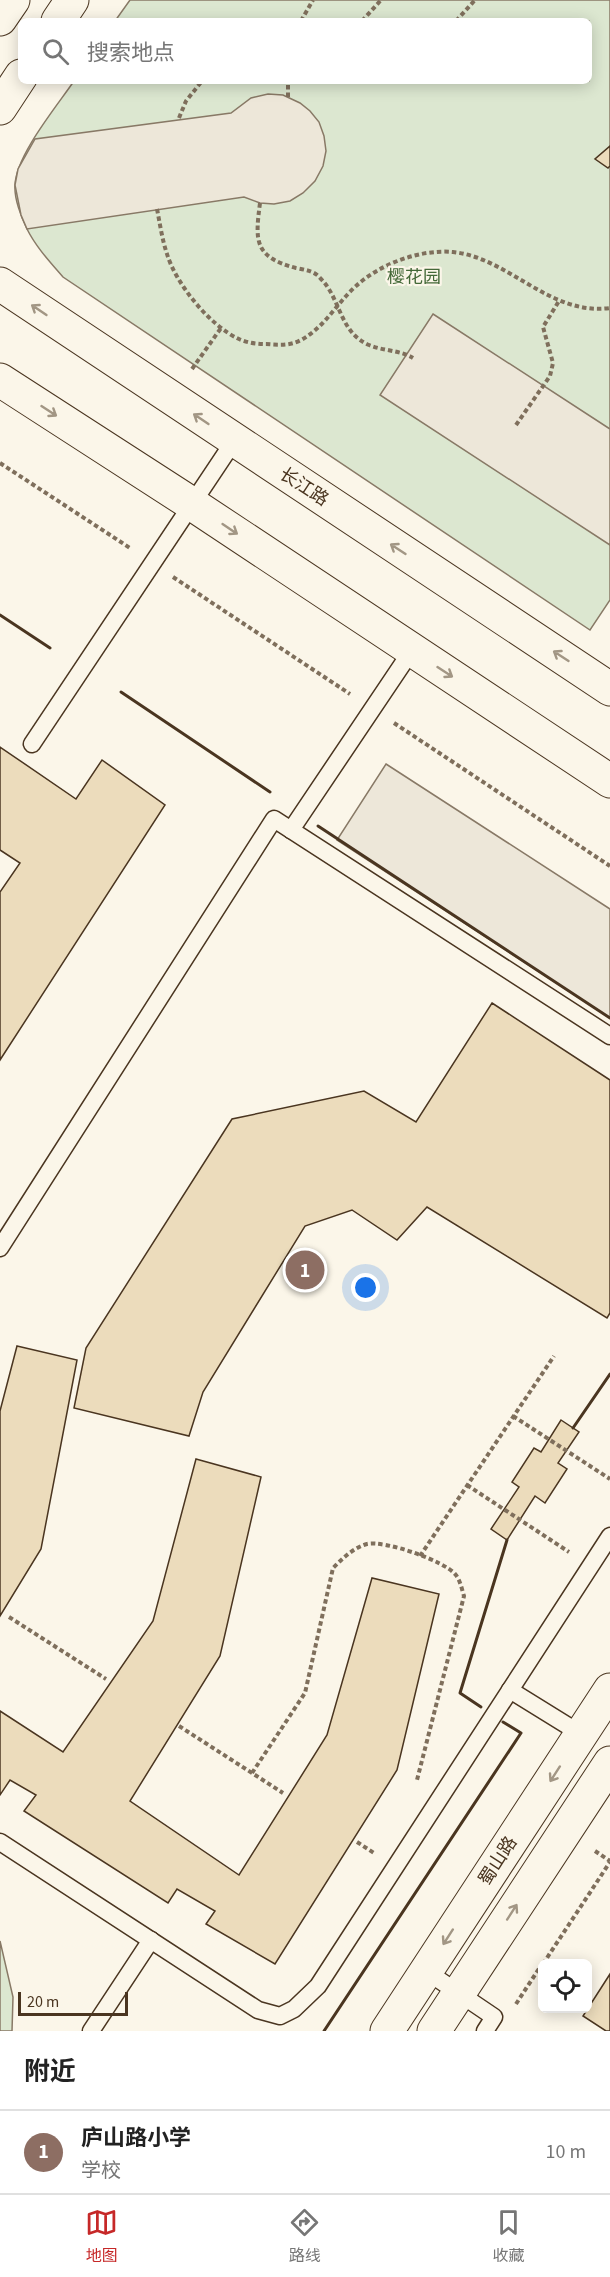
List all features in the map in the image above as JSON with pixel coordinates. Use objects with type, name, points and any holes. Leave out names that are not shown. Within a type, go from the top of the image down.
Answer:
[{"type":"street","points":[[0,19],[13,0]]},
{"type":"street","points":[[60,18],[72,0]]},
{"type":"street","points":[[0,108],[18,81]]},
{"type":"street","name":"长江路","points":[[0,284],[610,689]]},
{"type":"street","points":[[0,380],[192,504],[610,781]]},
{"type":"street","name":"蜀山路","points":[[387,2031],[610,1690]]},
{"type":"street","points":[[434,2031],[610,1763]]},
{"type":"lane","points":[[32,744],[234,441]]},
{"type":"lane","points":[[291,830],[412,650]]},
{"type":"lane","points":[[0,1248],[274,819],[610,1036]]},
{"type":"lane","points":[[0,1842],[258,2010],[280,2016],[294,2009],[318,1986],[610,1536]]},
{"type":"lane","points":[[510,1690],[581,1734]]},
{"type":"lane","points":[[91,2031],[151,1940]]},
{"type":"lane","points":[[426,1971],[494,2017],[485,2031]]},
{"type":"path","points":[[303,18],[313,0]]},
{"type":"path","points":[[365,18],[381,0]]},
{"type":"path","points":[[459,18],[475,0]]},
{"type":"path","points":[[179,118],[186,101],[200,84]]},
{"type":"path","points":[[288,84],[288,97]]},
{"type":"path","points":[[260,202],[258,241],[268,256],[275,262],[313,272],[321,278],[330,291],[346,326],[369,345],[406,354],[413,358]]},
{"type":"path","points":[[157,209],[167,254],[178,279],[190,296],[221,328],[238,339],[251,343],[282,346],[298,342],[312,334],[355,286],[371,274],[413,256],[436,253],[454,252],[489,263],[559,301],[601,309],[610,308]]},
{"type":"path","points":[[516,425],[550,376],[553,363],[543,327],[559,301]]},
{"type":"path","points":[[171,399],[221,328]]},
{"type":"path","points":[[0,462],[610,866]]},
{"type":"path","points":[[420,1556],[554,1356]]},
{"type":"path","points":[[513,1416],[610,1479]]},
{"type":"path","points":[[467,1485],[591,1566]]},
{"type":"path","points":[[252,1773],[305,1693],[333,1568],[348,1553],[368,1544],[386,1544],[440,1563],[456,1575],[464,1596],[415,1788]]},
{"type":"path","points":[[9,1617],[106,1679]]},
{"type":"path","points":[[179,1726],[284,1793]]},
{"type":"path","points":[[546,1959],[610,1862]]},
{"type":"path","points":[[510,2013],[538,1971]]},
{"type":"green space","name":"樱花园","points":[[130,0],[610,0],[610,600],[590,630],[63,277],[31,236],[20,213],[15,185],[22,160],[48,117],[72,84],[592,84],[592,18],[117,18]]},
{"type":"green space","points":[[0,1941],[13,1997],[12,2031],[0,2031]]},
{"type":"shaded area","points":[[268,94],[283,95],[300,103],[319,122],[324,136],[326,151],[323,166],[315,181],[303,193],[290,201],[274,204],[260,203],[244,197],[27,229],[21,215],[15,185],[18,169],[35,139],[231,113],[251,98]]},
{"type":"shaded area","points":[[433,314],[610,429],[610,545],[380,395]]},
{"type":"shaded area","points":[[386,764],[610,909],[610,1018],[337,840]]},
{"type":"building","points":[[610,146],[610,166],[608,168],[595,159]]},
{"type":"building","points":[[0,747],[76,799],[102,760],[165,805],[0,1060],[0,892],[20,863],[0,850]]},
{"type":"building","points":[[492,1003],[610,1080],[610,1313],[607,1318],[427,1207],[397,1240],[352,1210],[305,1226],[203,1392],[189,1436],[74,1408],[86,1348],[232,1119],[364,1091],[416,1122]]},
{"type":"building","points":[[17,1346],[77,1360],[41,1549],[0,1616],[0,1411]]},
{"type":"building","points":[[561,1420],[579,1432],[558,1463],[567,1469],[545,1503],[535,1496],[507,1540],[491,1529],[519,1487],[512,1482],[534,1448],[541,1452]]},
{"type":"building","points":[[196,1459],[261,1477],[220,1656],[130,1801],[239,1875],[327,1735],[372,1578],[439,1594],[397,1770],[275,1964],[206,1924],[215,1911],[177,1889],[168,1903],[24,1811],[36,1795],[10,1780],[0,1795],[0,1711],[63,1752],[153,1621]]},
{"type":"building","points":[[610,1974],[610,2031],[606,2031],[583,2016],[585,2013],[592,2013],[592,2002]]},
{"type":"wall","points":[[0,615],[50,648]]},
{"type":"wall","points":[[121,692],[270,792]]},
{"type":"wall","points":[[318,826],[610,1018]]},
{"type":"wall","points":[[573,1428],[610,1374]]},
{"type":"wall","points":[[481,1707],[460,1693],[507,1540]]},
{"type":"wall","points":[[324,2031],[521,1733],[503,1722]]},
{"type":"place","name":"庐山路小学","points":[[305,1270]]}]
